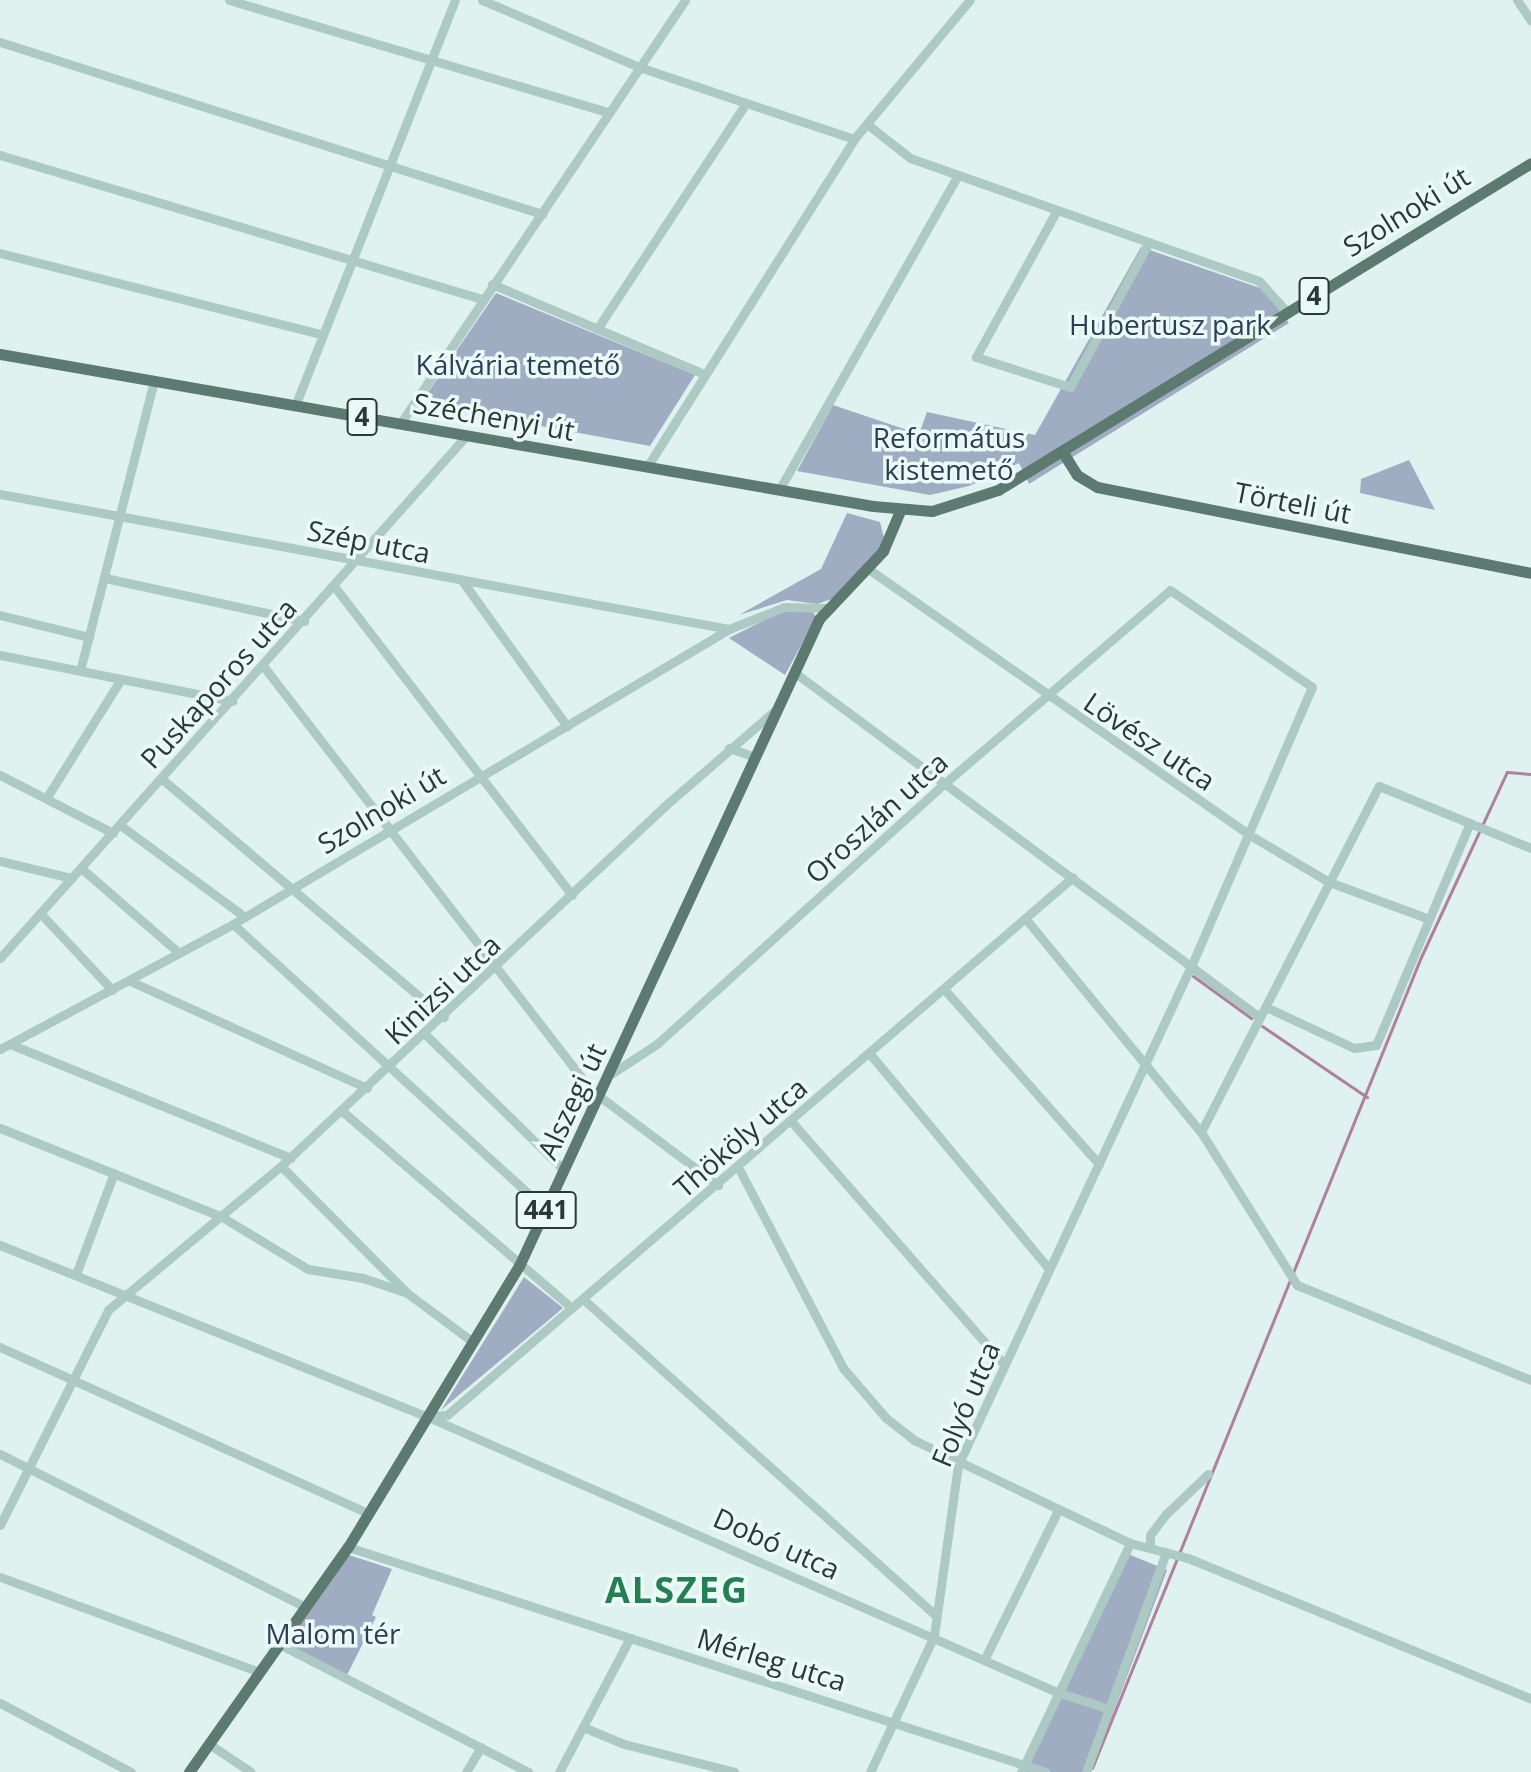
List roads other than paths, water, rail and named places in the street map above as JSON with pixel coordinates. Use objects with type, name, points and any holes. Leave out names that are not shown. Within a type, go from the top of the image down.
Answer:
[{"type":"main road","name":"Szolnoki út","points":[[932,511],[985,497],[1531,163]]},
{"type":"main road","name":"Széchenyi út","points":[[0,354],[900,511],[932,511]]},
{"type":"main road","name":"Törteli út","points":[[1062,451],[1077,475],[1097,487],[1531,573]]},
{"type":"main road","points":[[873,506],[882,509],[890,520],[890,539]]},
{"type":"main road","name":"Alszegi út","points":[[189,1772],[348,1547],[519,1266],[611,1074],[794,672],[829,608],[890,539],[900,511]]},
{"type":"street","points":[[229,0],[608,112]]},
{"type":"street","points":[[295,406],[320,334],[455,0]]},
{"type":"street","points":[[482,0],[639,67],[854,139]]},
{"type":"street","points":[[400,424],[685,0]]},
{"type":"street","points":[[647,467],[854,139],[970,0]]},
{"type":"street","points":[[1517,0],[1531,21]]},
{"type":"street","points":[[0,42],[389,161],[542,214]]},
{"type":"street","points":[[597,329],[746,103]]},
{"type":"street","points":[[867,124],[899,152],[1265,285],[1288,313]]},
{"type":"street","points":[[0,155],[482,299]]},
{"type":"street","points":[[779,490],[958,175]]},
{"type":"street","points":[[1057,210],[976,357],[1070,387],[1149,242]]},
{"type":"street","points":[[0,253],[320,334]]},
{"type":"street","points":[[492,284],[704,374]]},
{"type":"street","points":[[80,671],[154,380]]},
{"type":"street","name":"Puskaporos utca","points":[[0,958],[264,667],[466,436]]},
{"type":"street","name":"Szép utca","points":[[0,494],[729,629]]},
{"type":"street","name":"Lövész utca","points":[[867,568],[1045,697],[1248,834],[1329,882],[1427,918]]},
{"type":"street","points":[[105,578],[304,621]]},
{"type":"street","points":[[463,582],[567,726]]},
{"type":"street","points":[[334,586],[572,895]]},
{"type":"street","name":"Oroszlán utca","points":[[611,1074],[658,1043],[945,783],[1170,590],[1312,687]]},
{"type":"street","name":"Szolnoki út","points":[[5,1047],[233,924],[729,629],[784,607],[829,608]]},
{"type":"street","points":[[0,615],[89,637]]},
{"type":"street","points":[[0,655],[232,701]]},
{"type":"street","points":[[264,667],[390,832],[600,1096],[718,1185]]},
{"type":"street","points":[[794,672],[1259,1017]]},
{"type":"street","points":[[47,797],[121,679]]},
{"type":"street","name":"Folyó utca","points":[[870,1772],[934,1636],[958,1465],[1191,966],[1312,687]]},
{"type":"street","name":"Kinizsi utca","points":[[0,1525],[108,1310],[130,1296],[291,1158],[426,1035],[729,748],[778,708]]},
{"type":"street","points":[[729,748],[755,757]]},
{"type":"street","points":[[0,775],[117,829],[245,917]]},
{"type":"street","points":[[162,779],[444,1017]]},
{"type":"street","points":[[1201,1132],[1379,786],[1531,848]]},
{"type":"street","points":[[1266,1007],[1354,1048],[1370,1048],[1472,824]]},
{"type":"street","points":[[0,861],[72,878]]},
{"type":"street","points":[[81,868],[179,953]]},
{"type":"street","name":"Thököly utca","points":[[428,1417],[447,1415],[1073,877]]},
{"type":"street","points":[[41,914],[112,990]]},
{"type":"street","points":[[1025,918],[1201,1132],[1292,1279],[1327,1297],[1531,1380]]},
{"type":"street","points":[[233,924],[388,1069],[546,1210]]},
{"type":"street","points":[[130,981],[367,1088]]},
{"type":"street","points":[[944,989],[1099,1164]]},
{"type":"street","points":[[426,1035],[564,1170]]},
{"type":"street","points":[[5,1047],[291,1158]]},
{"type":"street","points":[[870,1054],[1049,1269]]},
{"type":"street","points":[[342,1111],[519,1266],[571,1307]]},
{"type":"street","points":[[791,1121],[1004,1364]]},
{"type":"street","points":[[0,1128],[222,1217],[308,1269],[363,1278],[407,1293]]},
{"type":"street","points":[[281,1166],[407,1293],[473,1342]]},
{"type":"street","points":[[738,1167],[843,1368],[886,1418],[958,1465],[971,1466],[1130,1543],[1175,1554],[1531,1699]]},
{"type":"street","points":[[76,1274],[114,1173]]},
{"type":"street","name":"Dobó utca","points":[[0,1245],[428,1417],[1057,1692],[1109,1709]]},
{"type":"street","points":[[583,1299],[935,1615]]},
{"type":"street","points":[[0,1347],[368,1513]]},
{"type":"street","points":[[0,1454],[306,1607]]},
{"type":"street","points":[[1150,1547],[1150,1535],[1166,1514],[1208,1474]]},
{"type":"street","points":[[985,1658],[1058,1510]]},
{"type":"street","points":[[1023,1768],[1130,1543]]},
{"type":"street","name":"Mérleg utca","points":[[348,1547],[895,1720],[1023,1768],[1046,1772]]},
{"type":"street","points":[[1086,1772],[1109,1709],[1175,1554]]},
{"type":"street","points":[[0,1577],[260,1672]]},
{"type":"street","points":[[559,1772],[630,1638]]},
{"type":"street","points":[[281,1645],[528,1772]]},
{"type":"street","points":[[0,1703],[131,1772]]},
{"type":"street","points":[[583,1727],[624,1744],[735,1772]]},
{"type":"street","points":[[209,1744],[251,1772]]},
{"type":"street","points":[[466,1772],[481,1747]]},
{"type":"waterway","points":[[1092,1768],[1421,957],[1507,772],[1531,774]]},
{"type":"waterway","points":[[1193,976],[1251,1018]]},
{"type":"waterway","points":[[1262,1026],[1367,1097]]},
{"type":"district","name":"ALSZEG","points":[[677,1590]]},
{"type":"park label","name":"Hubertusz park","points":[[1170,324]]},
{"type":"park label","name":"Kálvária temető","points":[[518,364]]},
{"type":"park label","name":"Református kistemető","points":[[949,453]]},
{"type":"park label","name":"Malom tér","points":[[333,1633]]}]
